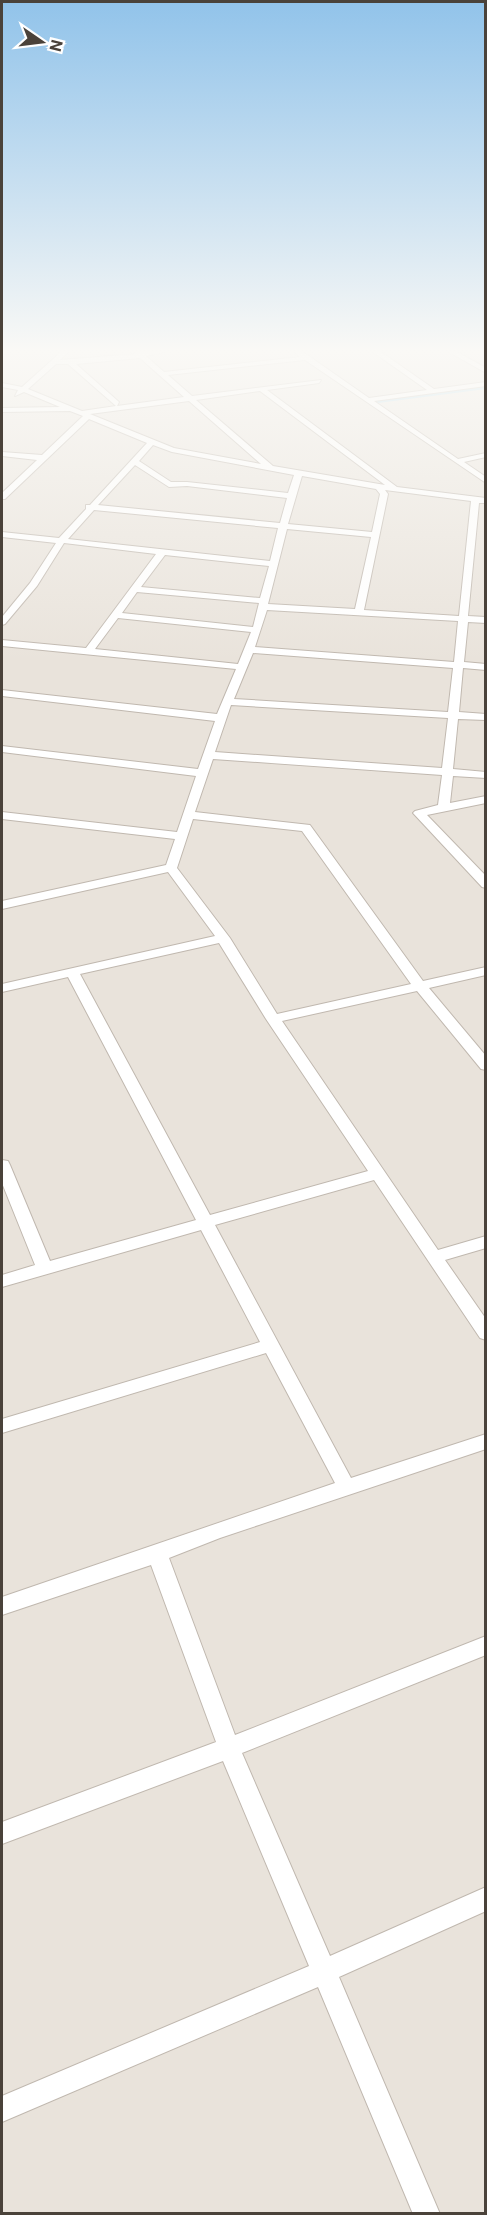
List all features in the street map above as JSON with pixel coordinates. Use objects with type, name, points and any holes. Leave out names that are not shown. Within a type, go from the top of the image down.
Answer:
[{"type":"street","points":[[16,455],[43,458]]},
{"type":"street","points":[[2,497],[46,455]]},
{"type":"street","points":[[2,622],[34,584],[61,541],[89,507],[139,455]]},
{"type":"street","points":[[199,455],[379,487],[480,500],[462,619],[444,807]]},
{"type":"street","points":[[256,455],[273,470]]},
{"type":"street","points":[[351,455],[396,489]]},
{"type":"street","points":[[450,455],[486,481]]},
{"type":"street","points":[[458,461],[484,455]]},
{"type":"street","points":[[134,460],[169,485],[187,484],[291,496]]},
{"type":"street","points":[[171,868],[221,718],[257,630],[299,473]]},
{"type":"street","points":[[359,613],[384,494],[379,487]]},
{"type":"street","points":[[89,507],[377,535]]},
{"type":"street","points":[[2,534],[274,564]]},
{"type":"street","points":[[88,652],[162,552]]},
{"type":"street","points":[[136,589],[359,613],[486,620]]},
{"type":"street","points":[[117,615],[257,630]]},
{"type":"street","points":[[2,643],[242,667]]},
{"type":"street","points":[[250,650],[486,667]]},
{"type":"street","points":[[2,693],[221,718]]},
{"type":"street","points":[[228,702],[486,717]]},
{"type":"street","points":[[2,749],[202,773]]},
{"type":"street","points":[[209,755],[486,775]]},
{"type":"street","points":[[486,799],[419,813],[486,884]]},
{"type":"street","points":[[2,815],[181,837]]},
{"type":"street","points":[[188,815],[306,828],[420,986],[486,1066]]},
{"type":"street","points":[[2,905],[171,868]]},
{"type":"street","points":[[171,868],[224,938],[273,1019],[486,1333]]},
{"type":"street","points":[[2,988],[224,938]]},
{"type":"street","points":[[273,1019],[486,971]]},
{"type":"street","points":[[72,972],[347,1488]]},
{"type":"street","points":[[2,1165],[45,1269]]},
{"type":"street","points":[[2,1281],[378,1173]]},
{"type":"street","points":[[435,1257],[486,1242]]},
{"type":"street","points":[[2,1426],[272,1345]]},
{"type":"street","points":[[2,1606],[157,1554],[215,1531],[486,1441]]},
{"type":"street","points":[[157,1554],[229,1748],[427,2214]]},
{"type":"street","points":[[2,1833],[229,1748],[486,1645]]},
{"type":"street","points":[[2,2109],[323,1972],[486,1899]]},
{"type":"shaded area","points":[[2,455],[485,455],[485,2213],[2,2214]]}]
